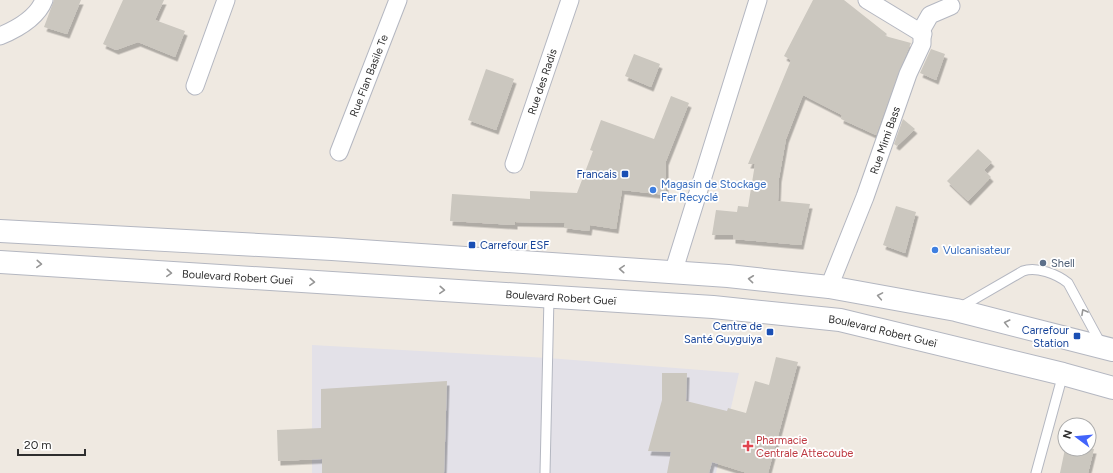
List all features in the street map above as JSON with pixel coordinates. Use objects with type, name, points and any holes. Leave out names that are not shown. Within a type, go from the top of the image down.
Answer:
[{"type":"main road","points":[[0,231],[325,249],[673,273],[829,287],[956,310],[1108,348]]},
{"type":"main road","name":"Boulevard Robert Gueï","points":[[0,262],[713,307],[840,320],[1063,374],[1113,388]]},
{"type":"street","points":[[0,36],[21,27],[41,7],[44,0]]},
{"type":"street","points":[[195,86],[226,0]]},
{"type":"street","name":"Rue Flan Basile Te","points":[[340,152],[398,0]]},
{"type":"street","name":"Rue des Radis","points":[[514,164],[570,0]]},
{"type":"street","points":[[673,273],[758,0]]},
{"type":"street","points":[[867,0],[923,34]]},
{"type":"street","name":"Rue Mimi Bass","points":[[829,287],[865,197],[908,74],[922,44],[922,29],[930,15],[951,6]]},
{"type":"lane","points":[[956,310],[1023,271],[1033,269],[1061,277],[1068,283],[1108,348]]},
{"type":"lane","points":[[545,473],[549,297]]},
{"type":"lane","points":[[1036,473],[1063,374]]},
{"type":"shaded area","points":[[312,345],[548,358],[739,373],[716,473],[312,473]]},
{"type":"building","points":[[54,0],[81,0],[67,34],[44,27]]},
{"type":"building","points":[[123,0],[164,0],[155,20],[185,31],[175,57],[138,42],[116,50],[103,44]]},
{"type":"building","points":[[813,0],[844,0],[887,34],[885,36],[911,43],[899,71],[876,135],[841,119],[842,115],[803,95],[786,139],[779,178],[778,201],[810,204],[801,245],[733,239],[733,235],[712,235],[716,210],[737,212],[738,206],[748,207],[755,164],[748,164],[791,60],[784,56]]},
{"type":"building","points":[[931,49],[945,54],[936,80],[920,73]]},
{"type":"building","points":[[634,54],[660,64],[651,87],[625,76]]},
{"type":"building","points":[[486,69],[514,79],[496,130],[468,120]]},
{"type":"building","points":[[671,96],[689,103],[666,161],[666,195],[622,190],[616,229],[590,225],[589,231],[564,228],[565,223],[515,222],[515,225],[450,221],[452,194],[530,199],[530,191],[577,193],[593,151],[590,150],[601,120],[654,139]]},
{"type":"building","points":[[903,119],[915,129],[897,146],[894,144]]},
{"type":"building","points":[[978,149],[992,162],[984,170],[991,177],[968,201],[947,181]]},
{"type":"building","points":[[896,206],[916,212],[905,253],[883,245]]},
{"type":"building","points":[[776,357],[798,362],[768,473],[747,473],[712,462],[709,473],[667,473],[671,452],[648,451],[662,400],[662,373],[687,373],[686,401],[727,411],[728,408],[746,413],[755,381],[769,385]]},
{"type":"building","points":[[447,381],[444,473],[322,473],[322,459],[278,461],[277,430],[321,428],[321,389]]},
{"type":"building","points":[[1063,457],[1092,457],[1088,473],[1060,473]]},
{"type":"place","name":"Francais","points":[[625,174]]},
{"type":"place","name":"Magasin de Stockage Fer Recyclé","points":[[653,190]]},
{"type":"place","name":"Carrefour ESF","points":[[472,245]]},
{"type":"place","name":"Vulcanisateur","points":[[935,250]]},
{"type":"place","name":"Shell","points":[[1043,263]]},
{"type":"place","name":"Centre de Santé Guyguiya","points":[[770,332]]},
{"type":"place","name":"Carrefour Station","points":[[1077,336]]},
{"type":"place","name":"Pharmacie Centrale Attecoube","points":[[748,446]]}]
